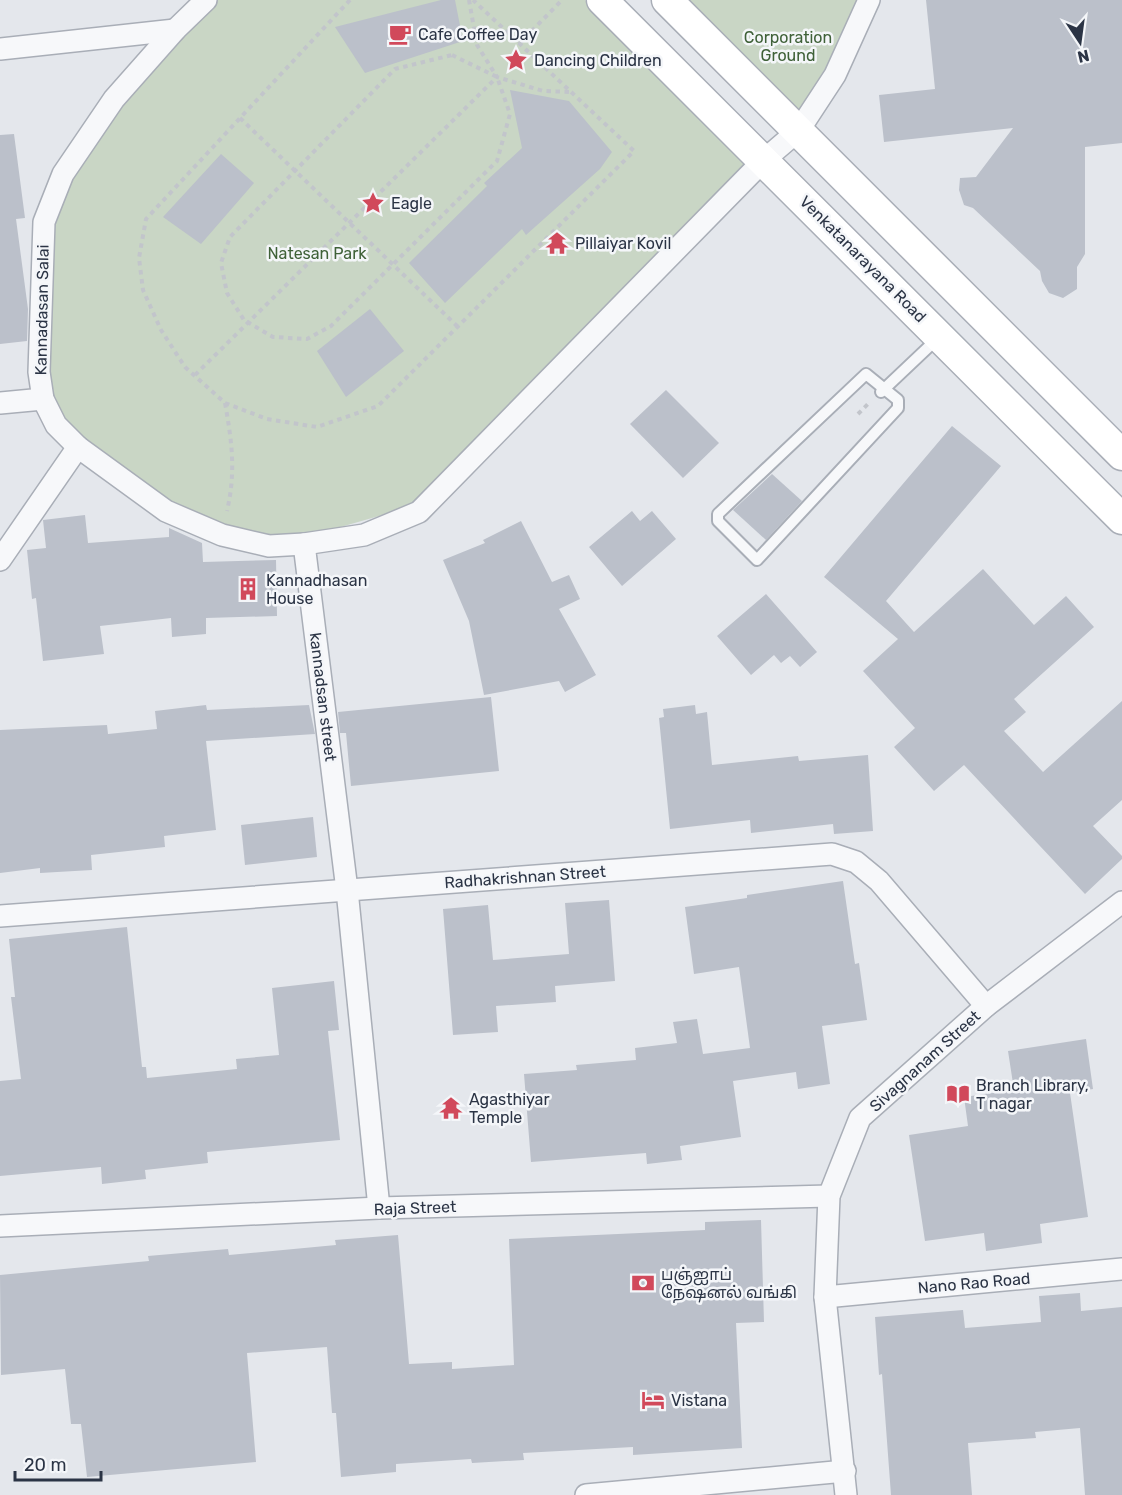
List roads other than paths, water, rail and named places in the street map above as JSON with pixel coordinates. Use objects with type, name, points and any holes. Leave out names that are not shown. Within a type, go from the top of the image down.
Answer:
[{"type":"main road","name":"Venkatanarayana Road","points":[[602,0],[1122,519]]},
{"type":"main road","points":[[667,0],[1122,455]]},
{"type":"street","name":"Kannadasan Salai","points":[[206,0],[175,30],[114,99],[63,174],[44,222],[39,372],[43,399],[56,425],[78,447],[166,511],[222,535],[269,546],[304,544]]},
{"type":"street","points":[[304,544],[364,535],[419,512],[764,160],[799,130],[835,75],[869,0]]},
{"type":"street","points":[[0,49],[175,30]]},
{"type":"street","points":[[0,403],[43,399]]},
{"type":"street","points":[[0,560],[78,447]]},
{"type":"street","name":"kannadsan street","points":[[304,544],[347,890],[379,1208]]},
{"type":"street","name":"Radhakrishnan Street","points":[[0,916],[832,854],[856,862],[879,881],[986,1006]]},
{"type":"street","name":"Sivagnanam Street","points":[[846,1495],[825,1297],[829,1196],[860,1118],[986,1006],[1122,902]]},
{"type":"street","name":"Raja Street","points":[[0,1226],[379,1208],[829,1196]]},
{"type":"street","name":"Nano Rao Road","points":[[825,1297],[1122,1269]]},
{"type":"street","points":[[586,1495],[845,1471]]},
{"type":"lane","points":[[885,387],[939,337]]},
{"type":"lane","points":[[866,374],[885,387],[898,399],[898,408],[756,559],[718,521],[718,514],[866,374]]},
{"type":"place","name":"Cafe Coffee Day","points":[[400,34]]},
{"type":"place","name":"Dancing Children","points":[[516,60]]},
{"type":"place","name":"Eagle","points":[[373,203]]},
{"type":"place","name":"Pillaiyar Kovil","points":[[557,243]]},
{"type":"place","name":"Kannadhasan House","points":[[248,589]]},
{"type":"place","name":"Branch Library, T nagar","points":[[958,1094]]},
{"type":"place","name":"Agasthiyar Temple","points":[[451,1108]]},
{"type":"place","name":"பஞ்ஐாப் நேஷனல் வங்கி","points":[[643,1283]]},
{"type":"place","name":"Vistana","points":[[653,1400]]},
{"type":"park label","name":"Corporation Ground","points":[[788,46]]},
{"type":"park label","name":"Natesan Park","points":[[317,253]]}]
